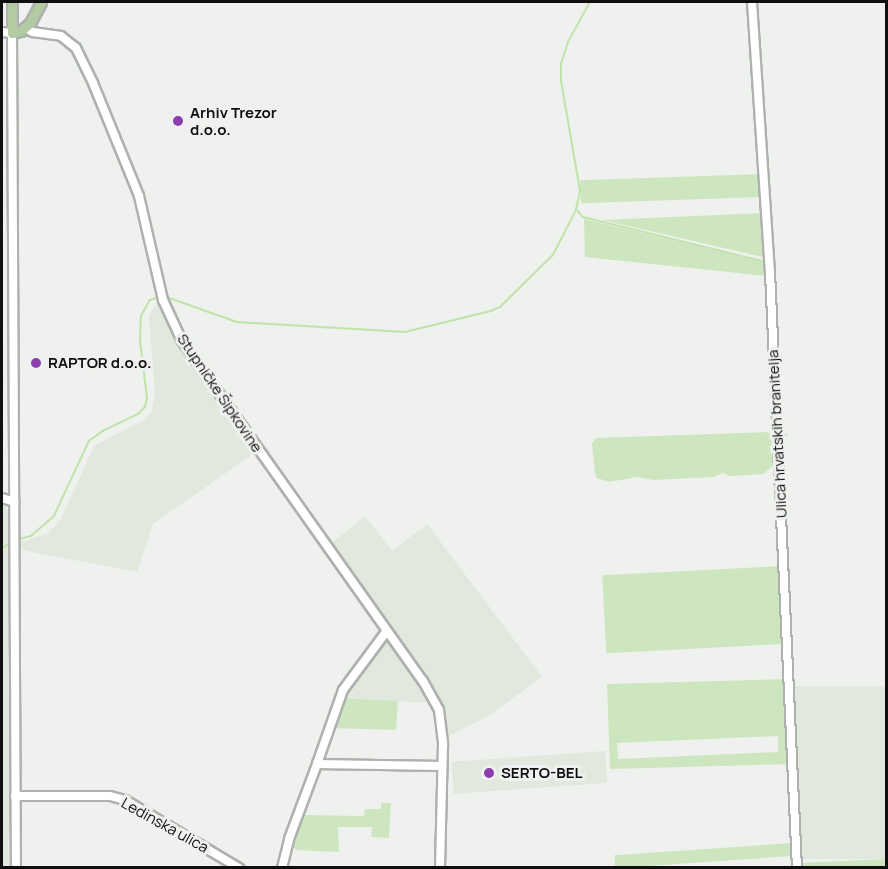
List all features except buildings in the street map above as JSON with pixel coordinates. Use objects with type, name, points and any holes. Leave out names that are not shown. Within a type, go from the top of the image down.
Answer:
[{"type":"main road","points":[[12,2],[12,33],[25,28],[35,17],[41,2]]},
{"type":"street","name":"Ulica hrvatskih branitelja","points":[[752,2],[769,260],[797,867]]},
{"type":"street","name":"Stupničke Šipkovine","points":[[25,28],[33,32],[61,36],[76,48],[93,83],[139,196],[163,297],[182,341],[386,632],[423,681],[440,710],[442,723],[440,867]]},
{"type":"street","points":[[2,32],[12,33],[16,867]]},
{"type":"street","points":[[2,498],[14,502]]},
{"type":"street","points":[[282,867],[289,838],[343,690],[386,632]]},
{"type":"street","points":[[317,764],[442,766]]},
{"type":"street","name":"Ledinska ulica","points":[[15,796],[110,795],[125,800],[239,867]]},
{"type":"shaded area","points":[[155,306],[162,306],[174,336],[254,453],[153,524],[137,572],[22,550],[22,542],[48,533],[61,519],[94,446],[144,420],[151,413],[155,393],[149,316]]},
{"type":"shaded area","points":[[2,502],[10,513],[11,817],[8,843],[10,868],[2,867]]},
{"type":"shaded area","points":[[365,516],[392,551],[427,524],[542,677],[487,717],[446,737],[446,716],[431,689],[329,545]]},
{"type":"shaded area","points":[[383,641],[390,642],[433,703],[343,698],[350,684]]},
{"type":"shaded area","points":[[795,686],[886,686],[886,859],[795,859]]},
{"type":"shaded area","points":[[605,751],[607,783],[454,794],[451,762]]},
{"type":"green space","points":[[762,174],[763,197],[581,203],[580,180]]},
{"type":"green space","points":[[764,213],[767,258],[602,220]]},
{"type":"green space","points":[[584,219],[763,262],[766,276],[585,257]]},
{"type":"green space","points":[[768,432],[774,439],[774,465],[763,474],[730,476],[723,473],[713,477],[653,480],[637,477],[609,482],[597,478],[595,474],[592,443],[596,438]]},
{"type":"green space","points":[[781,566],[785,644],[606,653],[602,575]]},
{"type":"green space","points":[[787,679],[790,764],[610,769],[607,684]],"holes":[[[778,736],[778,752],[618,759],[617,743]]]},
{"type":"green space","points":[[343,698],[398,701],[396,730],[332,728]]},
{"type":"green space","points":[[381,803],[391,803],[389,838],[371,837],[372,827],[338,827],[339,852],[297,850],[291,846],[301,815],[364,816],[365,809],[381,809]]},
{"type":"green space","points":[[791,843],[792,856],[615,868],[614,855]]},
{"type":"green space","points":[[886,859],[886,867],[800,867],[799,863]]},
{"type":"waterway","points":[[164,296],[237,322],[405,332],[500,307],[553,255],[576,210],[580,191],[561,81],[561,64],[568,42],[590,2]]},
{"type":"waterway","points":[[578,211],[583,217],[766,262]]},
{"type":"waterway","points":[[19,539],[31,536],[54,516],[89,441],[103,431],[138,414],[145,407],[147,398],[140,341],[141,316],[150,300],[160,297]]},
{"type":"waterway","points":[[772,389],[774,431]]},
{"type":"waterway","points":[[782,434],[786,435]]},
{"type":"waterway","points":[[2,549],[11,542]]},
{"type":"place","name":"Arhiv Trezor d.o.o.","points":[[178,121]]},
{"type":"place","name":"RAPTOR d.o.o.","points":[[36,363]]},
{"type":"place","name":"SERTO-BEL","points":[[489,773]]}]
